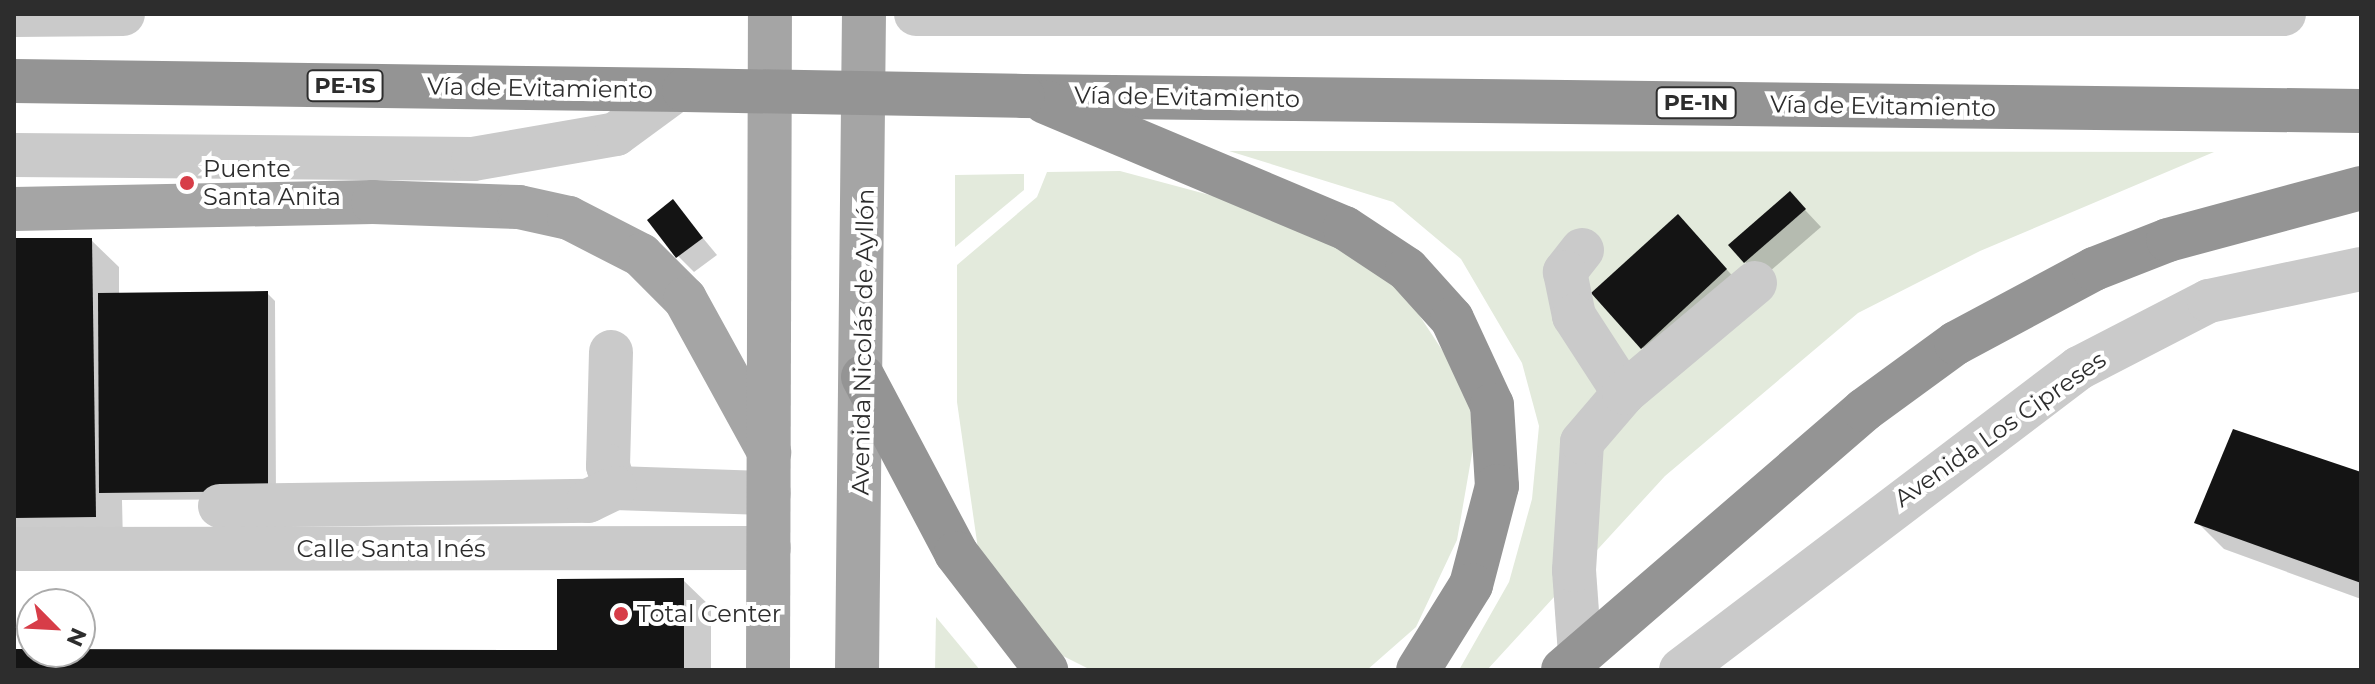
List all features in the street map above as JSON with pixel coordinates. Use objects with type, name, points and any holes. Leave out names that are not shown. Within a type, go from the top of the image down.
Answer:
[{"type":"highway","name":"Vía de Evitamiento","points":[[14,81],[2361,111]]},
{"type":"highway","points":[[1028,96],[1345,228],[1407,269],[1452,319],[1492,405],[1497,486],[1471,585],[1418,670]]},
{"type":"highway","points":[[1571,662],[1864,410],[1956,343],[2094,269],[2168,240],[2361,188]]},
{"type":"highway","points":[[863,377],[956,553],[1046,670]]},
{"type":"main road","points":[[768,670],[770,14]]},
{"type":"main road","name":"Avenida Nicolás de Ayllón","points":[[857,670],[863,377],[864,14]]},
{"type":"main road","points":[[14,209],[373,202],[519,207],[569,218],[641,255],[685,299],[769,473]]},
{"type":"street","points":[[14,15],[123,14]]},
{"type":"street","points":[[916,14],[1077,17],[2284,14]]},
{"type":"street","points":[[14,155],[473,159],[616,134],[680,90]]},
{"type":"street","points":[[1582,250],[1565,272],[1574,316],[1624,393]]},
{"type":"street","name":"Avenida Los Cipreses","points":[[1681,670],[2079,368],[2209,301],[2361,269]]},
{"type":"street","points":[[1571,662],[1582,442],[1624,393],[1755,283]]},
{"type":"street","points":[[611,352],[608,466],[615,488]]},
{"type":"street","points":[[220,506],[588,501],[615,488],[769,473]]},
{"type":"street","name":"Calle Santa Inés","points":[[14,549],[769,548]]},
{"type":"shaded area","points":[[1229,151],[2214,152],[1980,251],[1858,313],[1665,476],[1487,670],[1459,670],[1509,582],[1532,499],[1539,426],[1522,363],[1461,259],[1393,202]]},
{"type":"shaded area","points":[[1120,171],[1247,205],[1344,251],[1404,292],[1469,391],[1473,448],[1457,540],[1416,627],[1367,670],[1091,670],[1059,654],[980,563],[957,402],[957,265],[1037,197],[1047,172]]},
{"type":"shaded area","points":[[1024,174],[1024,190],[955,247],[955,175]]},
{"type":"shaded area","points":[[936,617],[980,670],[935,670]]},
{"type":"building","points":[[1790,191],[1806,209],[1744,263],[1728,245]]},
{"type":"building","points":[[673,199],[703,238],[676,258],[647,220]]},
{"type":"building","points":[[1678,214],[1727,269],[1641,349],[1591,293]]},
{"type":"building","points":[[14,238],[92,238],[96,517],[14,518]]},
{"type":"building","points":[[268,291],[268,491],[99,493],[98,293]]},
{"type":"building","points":[[2233,429],[2361,472],[2361,583],[2194,523]]},
{"type":"building","points":[[684,578],[684,670],[14,670],[14,649],[16,668],[96,668],[96,649],[557,650],[557,579]]},
{"type":"place","name":"Puente Santa Anita","points":[[187,183]]},
{"type":"place","name":"Total Center","points":[[621,614]]}]
